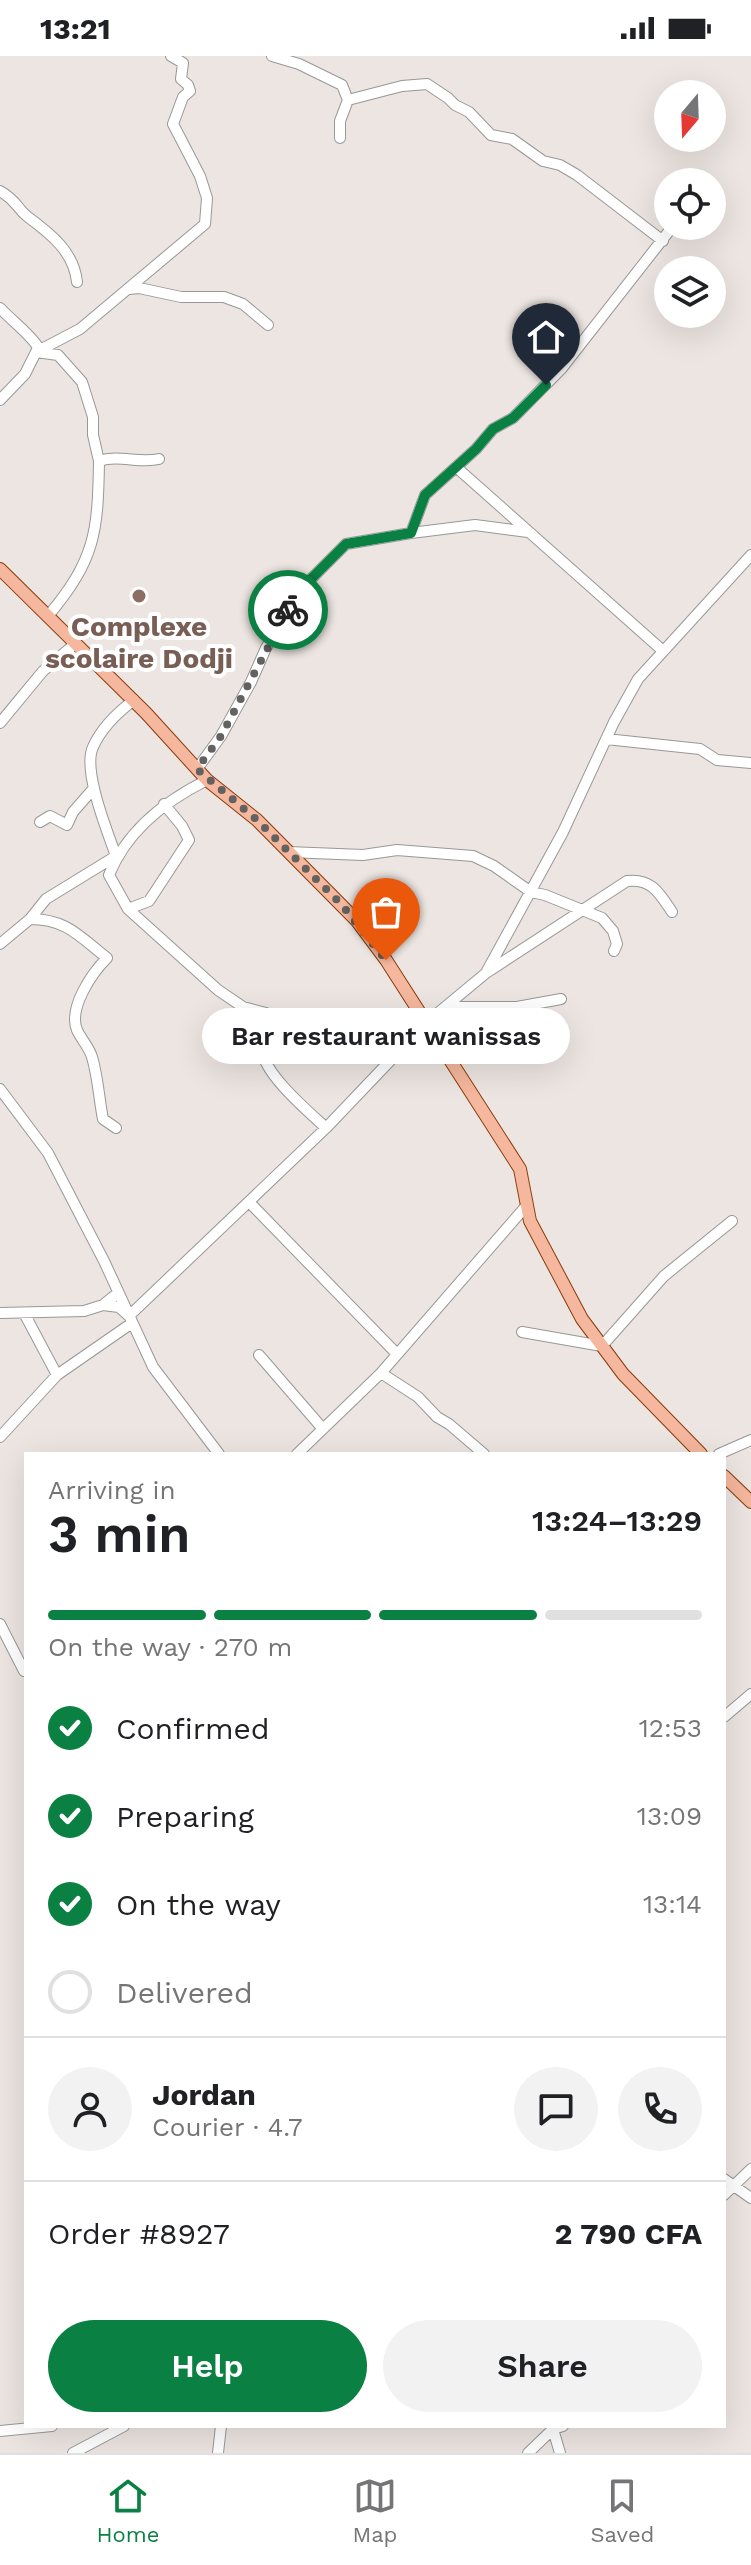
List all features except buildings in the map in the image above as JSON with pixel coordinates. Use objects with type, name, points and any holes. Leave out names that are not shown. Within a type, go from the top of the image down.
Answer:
[{"type":"main road","points":[[0,569],[134,700],[207,780],[257,820],[357,921],[427,1022],[520,1169],[530,1221],[569,1297],[602,1346],[656,1410],[699,1452]]},
{"type":"main road","points":[[726,1478],[751,1502]]},
{"type":"street","points":[[36,352],[80,329],[205,224],[207,198],[200,176],[173,124],[183,97],[190,91],[181,79],[183,63],[171,56]]},
{"type":"street","points":[[272,56],[299,64],[342,85],[348,100],[340,121],[340,138]]},
{"type":"street","points":[[348,100],[402,86],[427,84],[469,112],[491,135],[512,139],[543,161],[560,165],[577,175],[663,241],[562,368],[513,418],[493,429],[425,495],[411,533]]},
{"type":"street","points":[[0,191],[15,199],[25,215],[44,226],[75,265],[77,282]]},
{"type":"street","points":[[127,289],[139,288],[181,297],[224,297],[243,304],[268,325]]},
{"type":"street","points":[[0,308],[38,347],[25,374],[0,400]]},
{"type":"street","points":[[36,352],[58,355],[82,382],[93,417],[93,435],[99,461],[98,505],[91,550],[79,574],[48,616]]},
{"type":"street","points":[[99,461],[109,458],[145,462],[159,459]]},
{"type":"street","points":[[456,467],[662,650]]},
{"type":"street","points":[[197,769],[221,736],[300,590],[346,544],[475,525],[531,532]]},
{"type":"street","points":[[486,973],[573,811],[638,679],[751,555]]},
{"type":"street","points":[[0,723],[43,671],[76,643]]},
{"type":"street","points":[[134,700],[119,711],[91,749],[94,788],[116,856],[109,875],[128,909],[218,990],[243,1007],[266,1013],[262,1039],[264,1056],[278,1078],[326,1128]]},
{"type":"street","points":[[606,739],[700,749],[717,760],[751,763]]},
{"type":"street","points":[[0,944],[30,919],[46,899],[116,856],[164,804],[207,780]]},
{"type":"street","points":[[40,822],[50,816],[67,825],[73,812],[94,788]]},
{"type":"street","points":[[128,909],[149,901],[189,840],[164,804]]},
{"type":"street","points":[[288,852],[363,855],[397,850],[466,855],[494,866],[531,892],[602,918],[617,941],[614,951]]},
{"type":"street","points":[[0,1437],[57,1375],[130,1319],[326,1128],[427,1022],[486,973],[622,883],[644,881],[657,889],[672,912]]},
{"type":"street","points":[[30,919],[66,925],[107,958],[90,982],[74,1019],[92,1056],[103,1119],[116,1128]]},
{"type":"street","points":[[445,1007],[517,1007],[561,999]]},
{"type":"street","points":[[0,1089],[5,1104],[48,1153],[153,1367],[217,1452]]},
{"type":"street","points":[[250,1203],[371,1331],[397,1354]]},
{"type":"street","points":[[299,1452],[381,1373],[527,1205]]},
{"type":"street","points":[[522,1332],[602,1346],[664,1276],[732,1221]]},
{"type":"street","points":[[103,1305],[118,1293]]},
{"type":"street","points":[[0,1313],[68,1313],[103,1305],[119,1307],[130,1319]]},
{"type":"street","points":[[24,1313],[57,1375]]},
{"type":"street","points":[[259,1355],[323,1429]]},
{"type":"street","points":[[381,1373],[418,1397],[437,1417],[481,1452]]},
{"type":"street","points":[[724,1452],[751,1440]]},
{"type":"street","points":[[0,1624],[24,1671]]},
{"type":"street","points":[[726,1715],[751,1694]]},
{"type":"street","points":[[751,2169],[729,2182],[751,2198]]},
{"type":"street","points":[[0,2431],[31,2428]]},
{"type":"street","points":[[73,2453],[120,2428]]},
{"type":"street","points":[[218,2453],[221,2428]]},
{"type":"street","points":[[528,2453],[555,2428]]},
{"type":"street","points":[[556,2428],[560,2453]]},
{"type":"way so far","points":[[288,610],[221,736],[197,769],[257,820],[341,904],[386,960]]},
{"type":"place","name":"Complexe scolaire Dodji","points":[[139,596]]},
{"type":"place","name":"Bar restaurant wanissas","points":[[386,960]]},
{"type":"route","points":[[288,610],[300,590],[346,544],[411,533],[425,495],[476,449],[493,429],[513,418],[546,385]]}]
